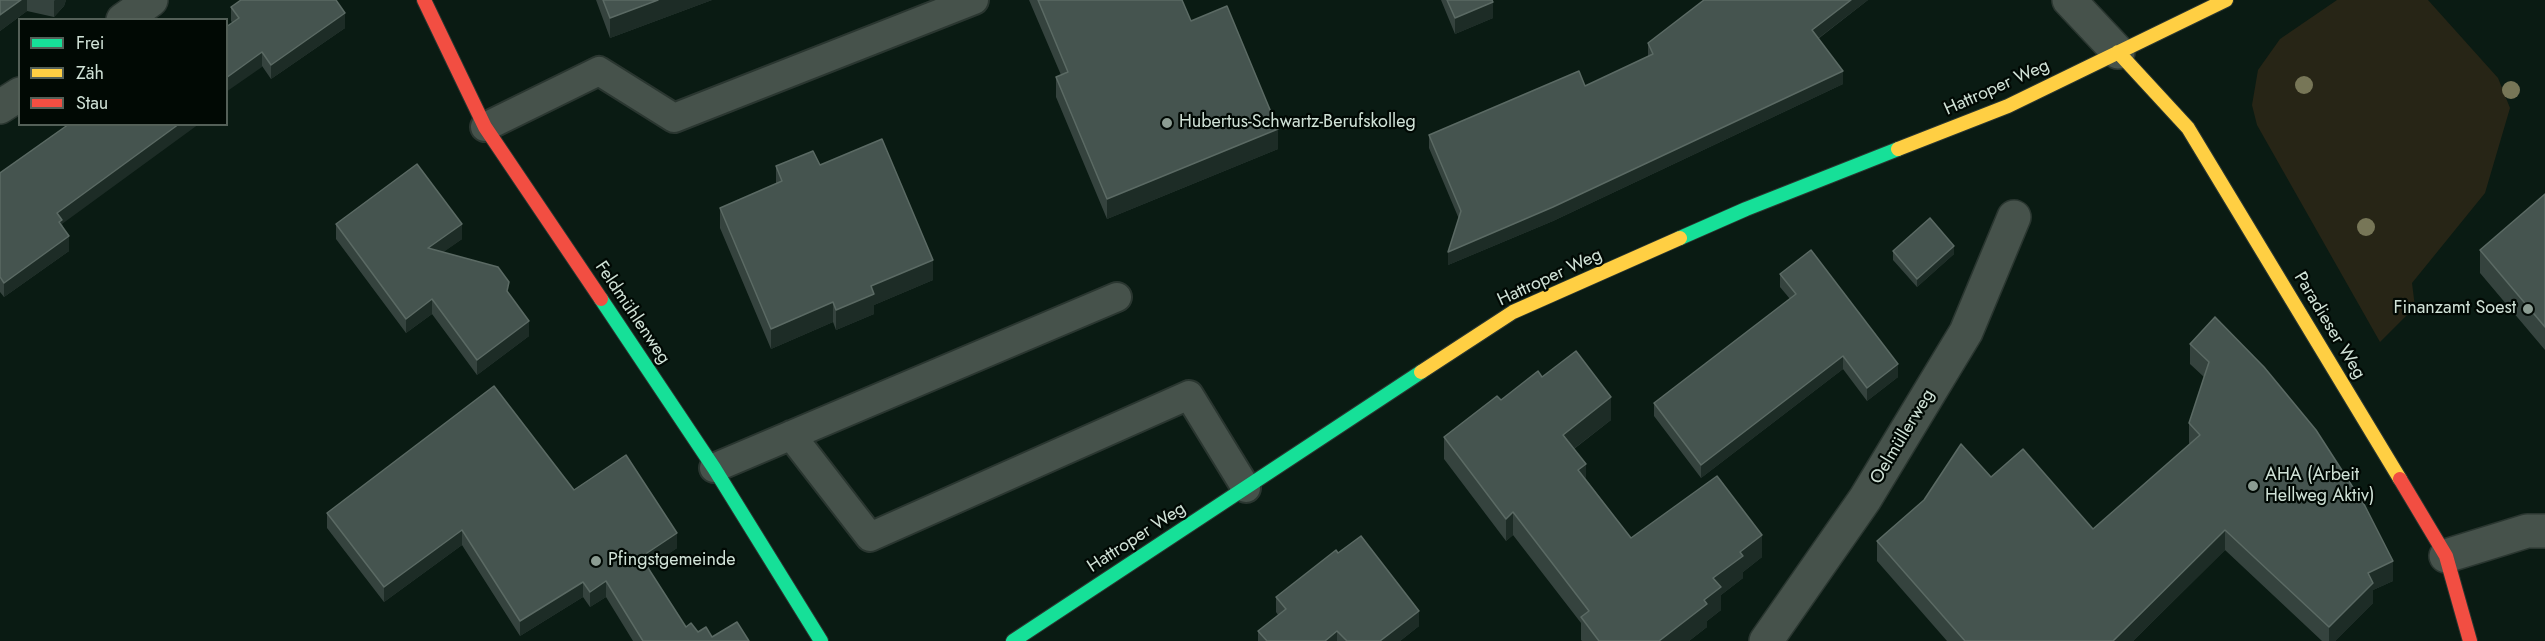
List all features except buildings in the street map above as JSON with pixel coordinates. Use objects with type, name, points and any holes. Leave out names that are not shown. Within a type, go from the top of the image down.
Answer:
[{"type":"street","points":[[126,18],[151,0]]},
{"type":"street","name":"Feldmühlenweg","points":[[424,0],[484,127],[714,468],[821,641]]},
{"type":"street","points":[[2069,0],[2118,52]]},
{"type":"street","name":"Hattroper Weg","points":[[1013,641],[1513,312],[1746,209],[2007,106],[2226,0]]},
{"type":"street","name":"Paradieser Weg","points":[[2118,52],[2188,128],[2446,556],[2470,641]]},
{"type":"street","points":[[0,107],[18,94]]},
{"type":"street","name":"Oelmüllerweg","points":[[1766,641],[1865,499],[1966,332],[2014,218]]},
{"type":"street","points":[[2446,556],[2527,531],[2545,531]]},
{"type":"lane","points":[[484,127],[599,71],[674,118],[974,0]]},
{"type":"lane","points":[[714,468],[1117,297]]},
{"type":"lane","points":[[791,435],[870,537],[1189,394],[1246,488]]},
{"type":"shaded area","points":[[2337,0],[2428,0],[2498,78],[2510,108],[2485,193],[2412,283],[2415,307],[2380,342],[2257,125],[2252,105],[2258,70],[2280,39]]},
{"type":"traffic: fast","points":[[1680,238],[1746,209],[1898,149]]},
{"type":"traffic: fast","points":[[601,299],[714,468],[821,641]]},
{"type":"traffic: fast","points":[[1013,641],[1421,372]]},
{"type":"traffic: slow","points":[[1898,149],[2008,106],[2226,0]]},
{"type":"traffic: slow","points":[[2118,52],[2188,128],[2400,479]]},
{"type":"traffic: slow","points":[[1421,372],[1513,312],[1680,238]]},
{"type":"traffic: jam","points":[[424,0],[485,127],[601,299]]},
{"type":"traffic: jam","points":[[2400,479],[2446,556],[2470,641]]},
{"type":"place","name":"Hubertus-Schwartz-Berufskolleg","points":[[1167,123]]},
{"type":"place","name":"Finanzamt Soest","points":[[2528,309]]},
{"type":"place","name":"AHA (Arbeit Hellweg Aktiv)","points":[[2253,486]]},
{"type":"place","name":"Pfingstgemeinde","points":[[596,561]]}]
